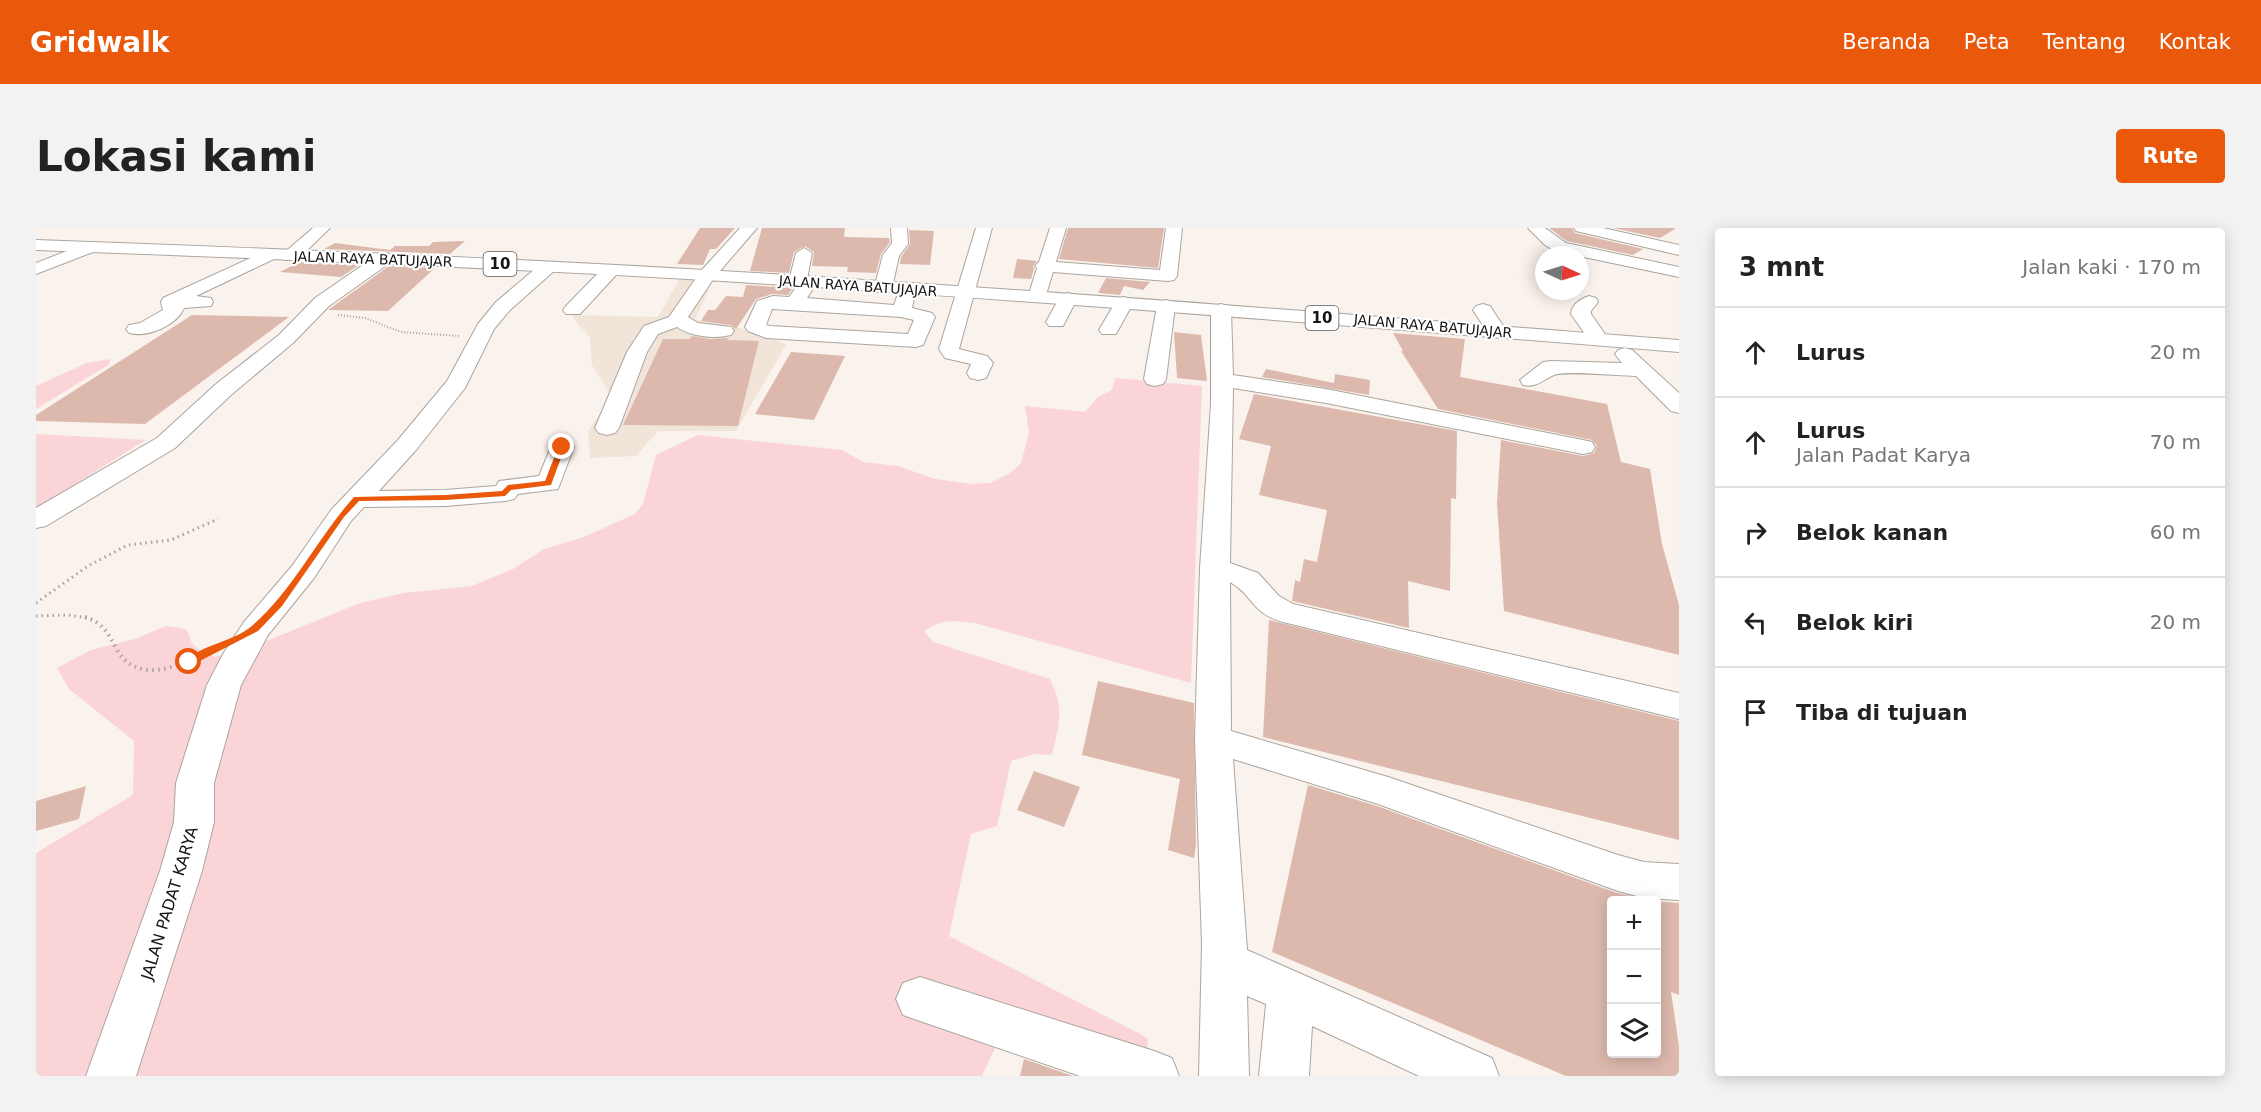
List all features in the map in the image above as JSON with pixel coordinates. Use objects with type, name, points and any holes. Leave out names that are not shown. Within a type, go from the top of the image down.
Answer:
[{"type":"main road","points":[[607,428],[637,352],[651,330],[677,320],[707,275],[749,228]]},
{"type":"main road","points":[[883,288],[892,254],[900,244],[898,228]]},
{"type":"main road","points":[[978,373],[982,363],[980,360],[952,354],[949,349],[984,228]]},
{"type":"main road","points":[[1036,297],[1058,228]]},
{"type":"main road","points":[[1044,266],[1168,276],[1174,228]]},
{"type":"main road","points":[[1533,228],[1561,247],[1679,272]]},
{"type":"main road","points":[[1582,228],[1679,250]]},
{"type":"main road","points":[[291,256],[325,230]]},
{"type":"main road","name":"JALAN RAYA BATUJAJAR","points":[[36,245],[385,258],[707,275],[1221,309],[1679,346]]},
{"type":"main road","points":[[36,269],[87,248]]},
{"type":"main road","points":[[573,310],[605,270],[614,250]]},
{"type":"main road","points":[[795,303],[803,282],[804,253]]},
{"type":"main road","points":[[204,302],[170,302],[268,255]]},
{"type":"main road","points":[[36,520],[166,442],[224,389],[286,339],[322,302],[385,258]]},
{"type":"main road","name":"JALAN PADAT KARYA","points":[[111,1076],[181,872],[194,822],[195,783],[224,685],[255,629],[279,604],[341,516],[407,445],[457,383],[485,328],[502,306],[548,267]]},
{"type":"main road","points":[[902,311],[907,289]]},
{"type":"main road","points":[[1056,322],[1068,299]]},
{"type":"main road","points":[[136,328],[144,328],[173,312],[173,307],[180,302]]},
{"type":"main road","points":[[773,302],[795,303],[902,311],[925,317],[916,340],[766,332],[755,327],[764,305],[773,302]]},
{"type":"main road","points":[[1589,302],[1581,309],[1581,314],[1605,340],[1679,406]]},
{"type":"main road","points":[[1109,330],[1124,303]]},
{"type":"main road","points":[[1155,379],[1166,306]]},
{"type":"main road","points":[[1221,309],[1222,381],[1215,568],[1213,739],[1224,962],[1224,1076]]},
{"type":"main road","points":[[1483,310],[1497,332]]},
{"type":"main road","points":[[677,320],[693,329],[724,332]]},
{"type":"main road","points":[[1531,380],[1551,367],[1641,370]]},
{"type":"main road","points":[[1222,381],[1326,396],[1583,447]]},
{"type":"main road","points":[[357,499],[445,498],[505,493],[508,488],[549,483],[562,447]]},
{"type":"main road","points":[[1215,568],[1242,576],[1251,582],[1271,607],[1283,612],[1679,706]]},
{"type":"main road","points":[[1213,739],[1388,792],[1618,873],[1644,880],[1679,882]]},
{"type":"main road","points":[[1224,962],[1474,1076]]},
{"type":"main road","points":[[1284,1076],[1291,993]]},
{"type":"main road","points":[[920,999],[1154,1076]]},
{"type":"path","points":[[310,313],[351,316],[400,332],[482,337]]},
{"type":"path","points":[[36,603],[88,566],[128,545],[171,540],[218,519]]},
{"type":"path","points":[[36,616],[88,617],[102,624],[121,656],[136,668],[159,671],[189,662],[255,629]]},
{"type":"shaded area","points":[[680,278],[713,279],[695,320],[728,322],[728,325],[768,336],[786,345],[736,431],[658,431],[636,456],[590,458],[588,431],[612,397],[592,365],[590,338],[571,315],[658,317]]},
{"type":"shaded area","points":[[111,359],[108,365],[36,409],[36,386],[87,363]]},
{"type":"shaded area","points":[[1115,378],[1202,386],[1191,683],[975,623],[943,622],[924,631],[933,642],[1050,679],[1059,708],[1052,755],[1035,754],[1011,761],[997,826],[971,834],[949,936],[1148,1038],[1145,1076],[999,1039],[982,1076],[36,1076],[36,853],[133,795],[134,741],[69,689],[57,668],[91,650],[135,639],[166,626],[185,629],[195,646],[215,657],[259,644],[360,603],[404,593],[472,586],[513,569],[544,549],[584,537],[635,514],[643,504],[656,455],[698,435],[842,450],[863,462],[898,466],[935,479],[972,484],[990,483],[1009,474],[1021,463],[1029,433],[1025,406],[1085,412],[1098,397],[1112,390]]},
{"type":"shaded area","points":[[36,434],[146,440],[36,508]]},
{"type":"building","points":[[700,228],[735,228],[716,249],[710,249],[703,265],[677,264]]},
{"type":"building","points":[[762,228],[845,228],[844,237],[889,238],[890,242],[881,254],[876,273],[847,272],[848,267],[812,266],[814,252],[805,246],[794,252],[789,273],[750,271]]},
{"type":"building","points":[[1068,228],[1164,228],[1158,268],[1059,259]]},
{"type":"building","points":[[1549,228],[1572,228],[1575,233],[1643,249],[1633,255],[1567,241]]},
{"type":"building","points":[[1613,228],[1677,228],[1660,238]]},
{"type":"building","points":[[909,230],[934,231],[930,265],[900,264],[901,257],[910,244]]},
{"type":"building","points":[[465,241],[450,254],[324,249],[335,243],[390,250],[395,246],[429,246],[433,242]]},
{"type":"building","points":[[1017,259],[1037,261],[1033,266],[1031,279],[1013,278]]},
{"type":"building","points":[[299,262],[359,265],[341,277],[280,272]]},
{"type":"building","points":[[389,266],[435,268],[388,311],[328,310]]},
{"type":"building","points":[[1106,278],[1150,282],[1143,290],[1124,286],[1120,295],[1098,293]]},
{"type":"building","points":[[746,285],[793,288],[788,295],[772,294],[756,299],[736,329],[731,325],[701,321],[708,310],[715,310],[726,296],[743,297]]},
{"type":"building","points":[[192,315],[289,317],[145,424],[36,421],[36,415]]},
{"type":"building","points":[[1174,332],[1201,335],[1207,381],[1177,378]]},
{"type":"building","points":[[1393,333],[1465,339],[1460,377],[1607,404],[1621,462],[1650,469],[1662,544],[1679,605],[1679,655],[1504,611],[1497,503],[1501,440],[1583,456],[1594,453],[1597,446],[1592,440],[1438,409],[1401,351],[1403,351]]},
{"type":"building","points":[[692,336],[759,341],[738,426],[623,425],[663,339],[690,339]]},
{"type":"building","points":[[791,352],[845,356],[814,420],[755,414]]},
{"type":"building","points":[[1266,369],[1334,383],[1335,374],[1370,380],[1369,395],[1262,377]]},
{"type":"building","points":[[1254,394],[1457,431],[1456,499],[1451,498],[1450,591],[1408,581],[1409,628],[1292,601],[1295,580],[1300,582],[1304,559],[1317,562],[1327,510],[1259,495],[1271,446],[1239,439]]},
{"type":"building","points":[[1269,620],[1679,721],[1679,840],[1263,737]]},
{"type":"building","points":[[1098,681],[1194,703],[1196,845],[1194,858],[1168,850],[1180,779],[1082,755]]},
{"type":"building","points":[[1034,771],[1080,787],[1064,827],[1017,810]]},
{"type":"building","points":[[1308,785],[1377,806],[1630,896],[1607,896],[1607,1058],[1661,1058],[1661,901],[1679,903],[1679,995],[1671,992],[1679,1046],[1679,1076],[1566,1076],[1272,952]]},
{"type":"building","points":[[86,786],[79,819],[36,831],[36,801]]},
{"type":"building","points":[[1024,1059],[1073,1076],[1020,1076]]},
{"type":"route","points":[[189,662],[255,629],[279,604],[341,516],[357,499],[430,496],[445,498],[505,493],[508,488],[549,483],[562,447]]}]
